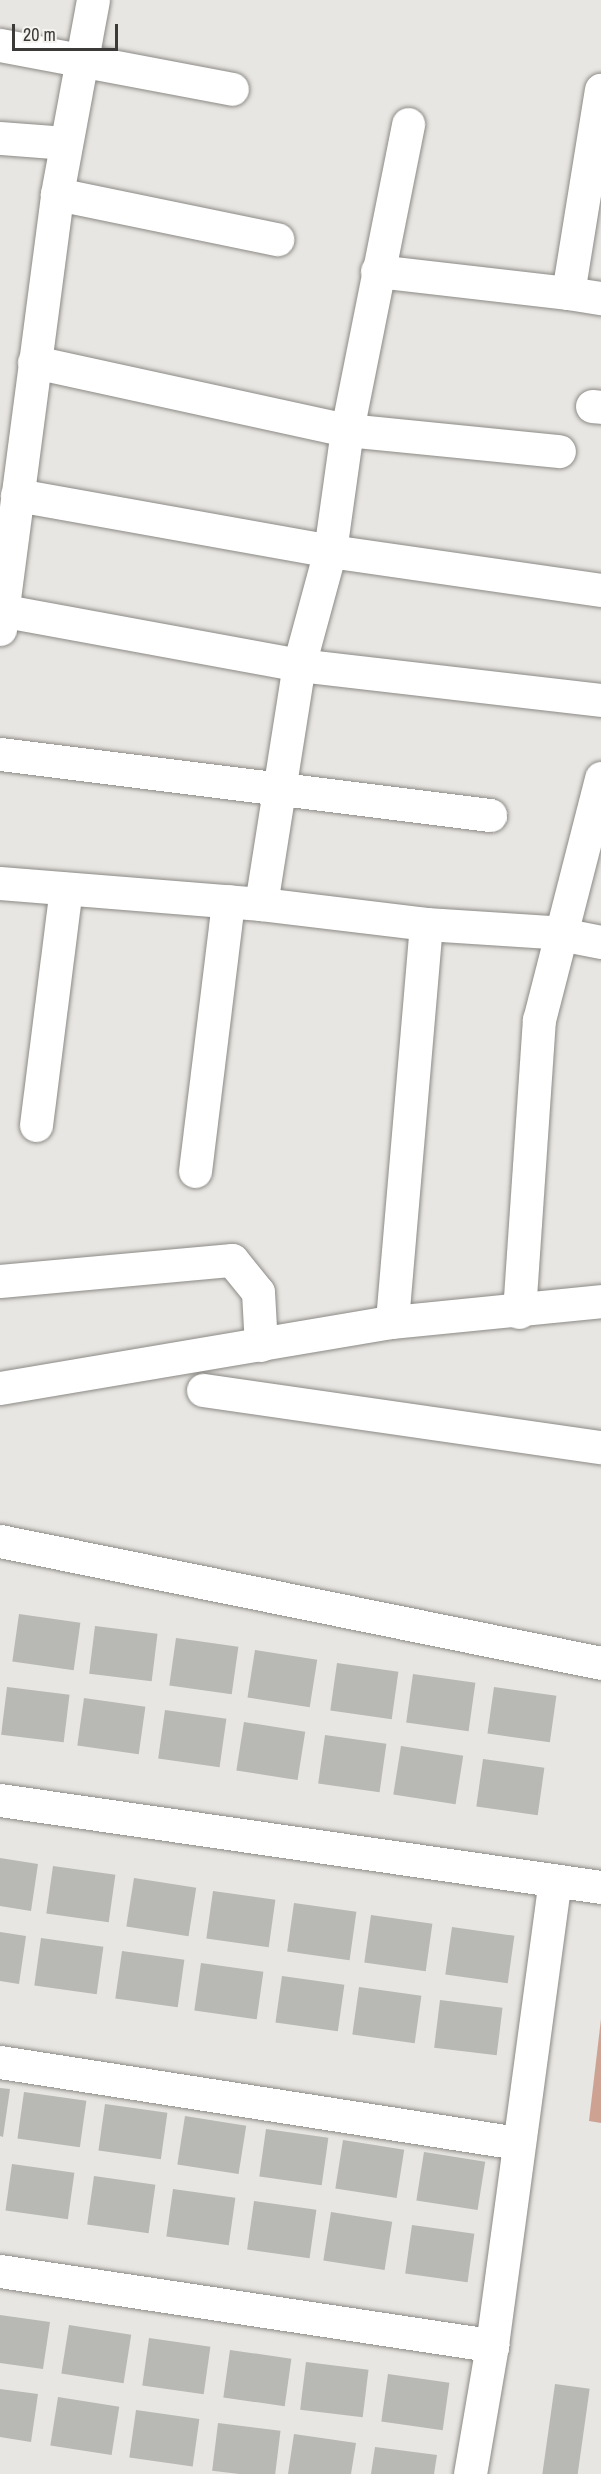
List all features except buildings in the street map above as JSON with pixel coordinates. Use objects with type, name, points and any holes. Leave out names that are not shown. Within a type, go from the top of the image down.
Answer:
[{"type":"street","points":[[93,0],[80,58],[57,194],[17,495],[6,537],[1,616],[299,665],[601,700]]},
{"type":"street","points":[[0,45],[80,58],[232,89]]},
{"type":"street","points":[[568,293],[601,90]]},
{"type":"street","points":[[261,904],[299,665],[330,551],[347,430],[408,124]]},
{"type":"street","points":[[0,138],[66,143]]},
{"type":"street","points":[[57,194],[277,239]]},
{"type":"street","points":[[377,271],[601,298]]},
{"type":"street","points":[[34,362],[347,430],[559,451]]},
{"type":"street","points":[[17,495],[330,551],[601,590]]},
{"type":"street","points":[[0,754],[281,787],[490,815]]},
{"type":"street","points":[[519,1312],[539,1020],[599,797]]},
{"type":"street","points":[[0,883],[261,904],[426,924],[561,934],[601,942]]},
{"type":"street","points":[[36,1125],[66,888]]},
{"type":"street","points":[[195,1171],[228,901]]},
{"type":"street","points":[[392,1322],[426,924]]},
{"type":"street","points":[[0,1281],[232,1260],[258,1292],[261,1345]]},
{"type":"street","points":[[0,1388],[392,1322],[519,1312],[601,1301]]},
{"type":"street","points":[[203,1390],[601,1447]]},
{"type":"street","points":[[0,1541],[601,1663]]},
{"type":"street","points":[[0,1800],[601,1887]]},
{"type":"street","points":[[470,2474],[492,2345],[517,2143],[555,1881]]},
{"type":"street","points":[[0,2062],[517,2143]]},
{"type":"street","points":[[0,2271],[492,2345]]},
{"type":"shaded area","points":[[601,2019],[601,2123],[589,2121]]}]
